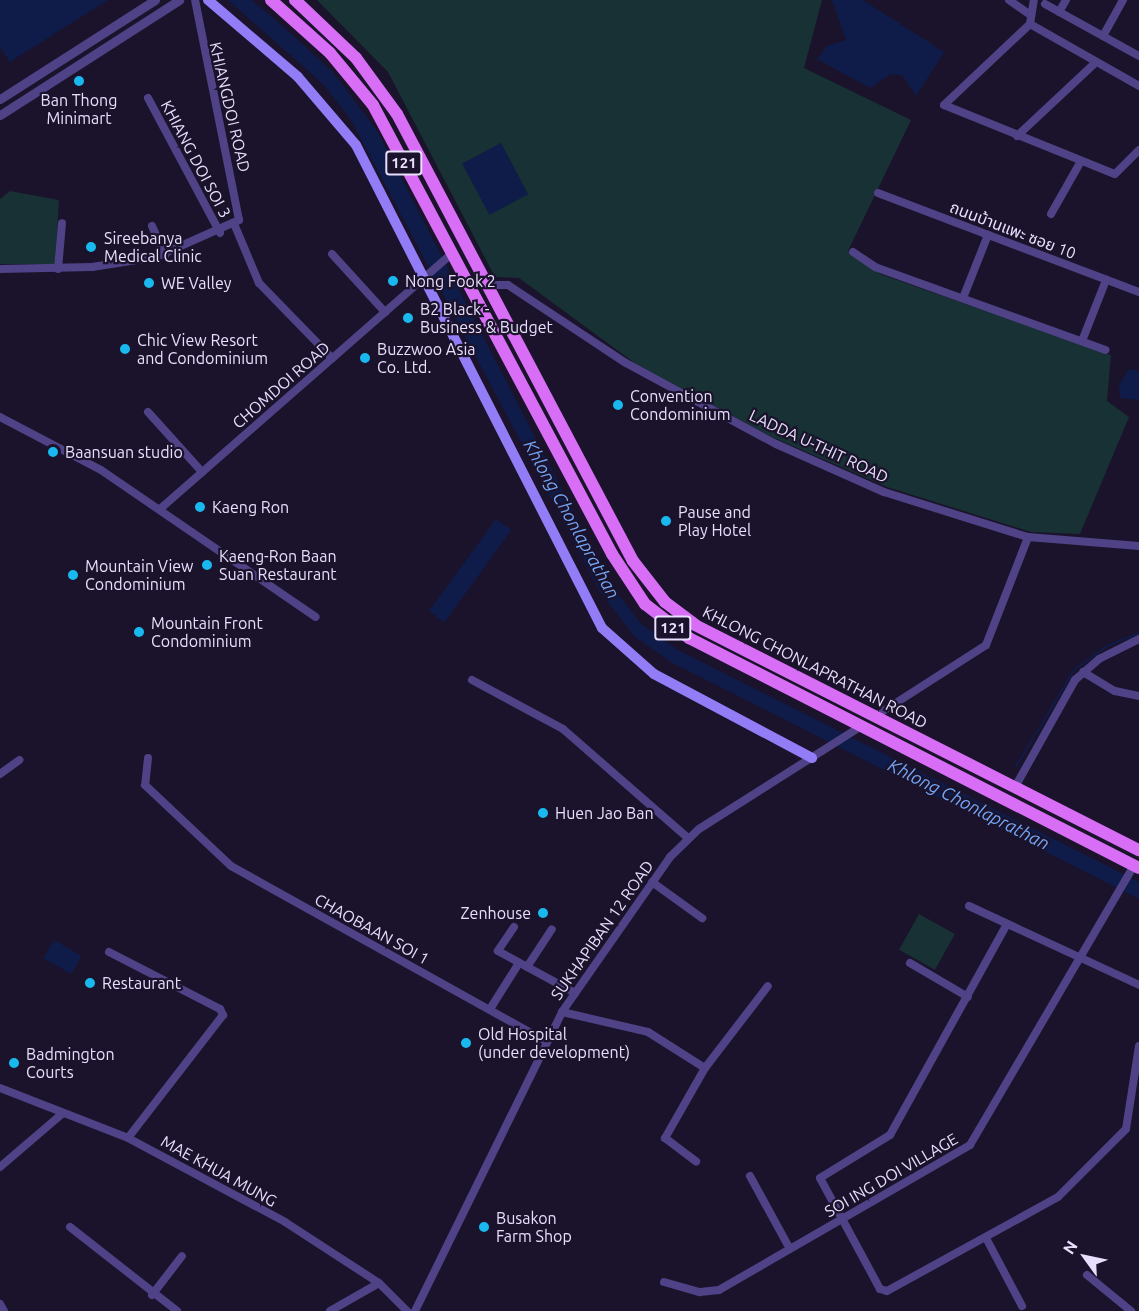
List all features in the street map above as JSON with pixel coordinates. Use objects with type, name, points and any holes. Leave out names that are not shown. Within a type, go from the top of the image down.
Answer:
[{"type":"main road","points":[[208,0],[298,77],[347,131],[421,281],[602,628],[654,675],[815,756]]},
{"type":"main road","name":"KHLONG CHONLAPRATHAN ROAD","points":[[271,0],[357,83],[452,253],[612,554],[645,604],[689,638],[858,728],[1137,867]]},
{"type":"main road","name":"KHLONG CHONLAPRATHAN ROAD","points":[[296,0],[374,79],[488,285],[633,561],[665,602],[695,625],[1139,850]]},
{"type":"main road","points":[[473,293],[488,285]]},
{"type":"main road","points":[[836,715],[860,718],[844,702]]},
{"type":"main road","points":[[887,723],[880,726],[909,741],[919,758]]},
{"type":"street","points":[[0,99],[155,0]]},
{"type":"street","points":[[0,115],[180,0]]},
{"type":"street","points":[[0,269],[58,269],[165,255],[235,226],[239,220],[227,144],[201,49],[195,0]]},
{"type":"street","points":[[1009,0],[1029,14]]},
{"type":"street","points":[[1030,24],[1029,14],[1034,0]]},
{"type":"street","points":[[1059,12],[1066,0]]},
{"type":"street","points":[[1103,36],[1123,0]]},
{"type":"street","points":[[1045,4],[1139,56]]},
{"type":"street","points":[[1030,24],[1139,86]]},
{"type":"street","points":[[1030,24],[944,105],[1115,174],[1139,150]]},
{"type":"street","points":[[1017,136],[1096,62]]},
{"type":"street","name":"KHIANG DOI SOI 3","points":[[148,98],[220,233]]},
{"type":"street","points":[[1051,214],[1081,161]]},
{"type":"street","name":"ถนนบ้านแพะ ซอย 10","points":[[878,193],[1139,292]]},
{"type":"street","points":[[58,269],[62,223]]},
{"type":"street","points":[[152,226],[165,255]]},
{"type":"street","points":[[235,226],[259,283],[332,358]]},
{"type":"street","points":[[963,298],[988,235]]},
{"type":"street","points":[[853,252],[875,267],[1106,350]]},
{"type":"street","name":"CHOMDOI ROAD","points":[[160,509],[452,253]]},
{"type":"street","points":[[332,254],[385,312]]},
{"type":"street","points":[[1082,341],[1106,280]]},
{"type":"street","name":"LADDA U-THIT ROAD","points":[[488,285],[508,285],[626,363],[776,444],[884,492],[1028,537],[1139,546]]},
{"type":"street","points":[[148,412],[202,472]]},
{"type":"street","points":[[0,417],[66,450],[160,509],[316,616]]},
{"type":"street","points":[[874,717],[986,645],[1028,537]]},
{"type":"street","points":[[1015,787],[1057,705],[1083,672],[1139,639]]},
{"type":"street","points":[[1083,672],[1115,691],[1139,696]]},
{"type":"street","points":[[472,680],[563,729],[688,838]]},
{"type":"street","name":"SUKHAPIBAN 12 ROAD","points":[[415,1311],[562,1012],[652,882],[688,838],[858,728]]},
{"type":"street","name":"CHAOBAAN SOI 1","points":[[148,758],[145,785],[192,832],[252,879],[546,1041]]},
{"type":"street","points":[[0,774],[20,760]]},
{"type":"street","name":"SOI ING DOI VILLAGE","points":[[664,1282],[700,1292],[719,1290],[970,1144],[1137,867]]},
{"type":"street","points":[[652,882],[702,918]]},
{"type":"street","points":[[969,906],[1139,985]]},
{"type":"street","points":[[1007,924],[890,1135],[820,1178],[880,1290],[887,1291],[1058,1197],[1126,1129],[1139,1046]]},
{"type":"street","points":[[514,927],[498,951],[575,993]]},
{"type":"street","points":[[490,1010],[552,929]]},
{"type":"street","points":[[109,952],[220,1009],[223,1015],[128,1138]]},
{"type":"street","points":[[910,963],[968,997]]},
{"type":"street","points":[[696,1161],[665,1138],[705,1068],[768,986]]},
{"type":"street","points":[[562,1012],[648,1032],[705,1068]]},
{"type":"street","name":"MAE KHUA MUNG","points":[[0,1088],[128,1138],[292,1226],[379,1283],[407,1311]]},
{"type":"street","points":[[0,1167],[63,1113]]},
{"type":"street","points":[[750,1176],[790,1249]]},
{"type":"street","points":[[70,1227],[152,1295],[177,1311]]},
{"type":"street","points":[[986,1238],[1022,1306]]},
{"type":"street","points":[[152,1295],[182,1256]]},
{"type":"street","points":[[1087,1275],[1131,1311]]},
{"type":"street","points":[[330,1311],[379,1283]]},
{"type":"street","points":[[0,1304],[4,1311]]},
{"type":"green space","points":[[317,0],[822,0],[804,68],[911,120],[848,251],[880,274],[1111,355],[1107,401],[1129,417],[1080,534],[1031,532],[887,487],[772,437],[636,364],[519,278],[495,277],[388,72]]},
{"type":"green space","points":[[10,191],[59,200],[55,264],[0,264],[0,199]]},
{"type":"green space","points":[[919,914],[955,934],[935,970],[899,950]]},
{"type":"water","points":[[0,0],[108,0],[10,62],[0,48]]},
{"type":"water","name":"Khlong Chonlaprathan","points":[[228,0],[252,0],[277,21],[333,72],[377,131],[612,586],[640,623],[678,650],[1139,882],[1139,899],[671,662],[635,637],[600,592],[351,120],[323,84]]},
{"type":"water","points":[[832,0],[863,0],[944,52],[916,96],[902,75],[891,74],[870,88],[817,59],[827,46],[846,40]]},
{"type":"water","points":[[501,143],[528,194],[489,215],[462,164]]},
{"type":"water","points":[[1129,369],[1139,371],[1139,400],[1120,398],[1119,385]]},
{"type":"water","points":[[496,519],[511,530],[444,622],[429,611]]},
{"type":"water","points":[[54,940],[82,956],[71,974],[44,958]]},
{"type":"waterway","points":[[1016,767],[1074,670],[1107,646],[1139,633]]},
{"type":"place","name":"Ban Thong Minimart","points":[[79,81]]},
{"type":"place","name":"Sireebanya Medical Clinic","points":[[91,247]]},
{"type":"place","name":"Nong Fook 2","points":[[393,281]]},
{"type":"place","name":"WE Valley","points":[[149,283]]},
{"type":"place","name":"B2 Black - Business & Budget","points":[[408,318]]},
{"type":"place","name":"Chic View Resort and Condominium","points":[[125,349]]},
{"type":"place","name":"Buzzwoo Asia Co. Ltd.","points":[[365,358]]},
{"type":"place","name":"Convention Condominium","points":[[618,405]]},
{"type":"place","name":"Baansuan studio","points":[[53,452]]},
{"type":"place","name":"Kaeng Ron","points":[[200,507]]},
{"type":"place","name":"Pause and Play Hotel","points":[[666,521]]},
{"type":"place","name":"Kaeng-Ron Baan Suan Restaurant","points":[[207,565]]},
{"type":"place","name":"Mountain View Condominium","points":[[73,575]]},
{"type":"place","name":"Mountain Front Condominium","points":[[139,632]]},
{"type":"place","name":"Huen Jao Ban","points":[[543,813]]},
{"type":"place","name":"Zenhouse","points":[[543,913]]},
{"type":"place","name":"Restaurant","points":[[90,983]]},
{"type":"place","name":"Old Hospital (under development)","points":[[466,1043]]},
{"type":"place","name":"Badmington Courts","points":[[14,1063]]},
{"type":"place","name":"Busakon Farm Shop","points":[[484,1227]]}]
